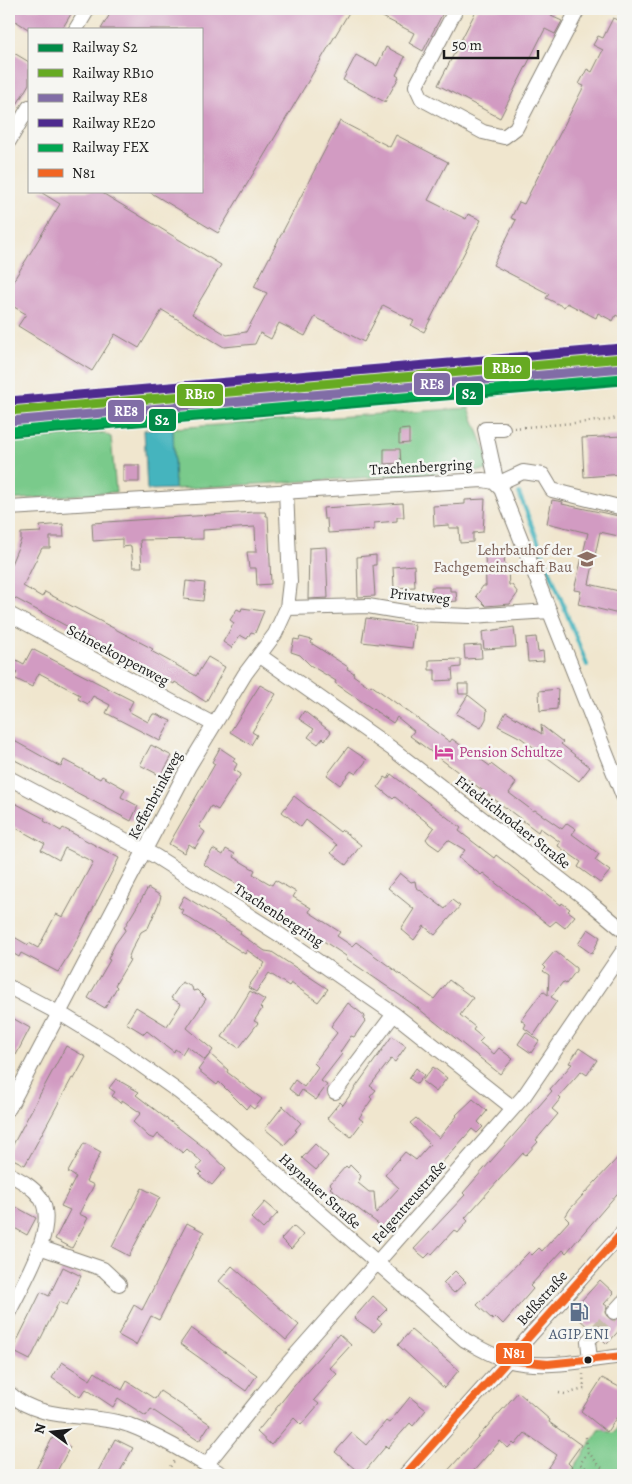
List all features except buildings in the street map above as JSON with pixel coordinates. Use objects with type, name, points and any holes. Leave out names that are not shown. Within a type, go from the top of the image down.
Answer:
[{"type":"street","points":[[77,28],[88,9]]},
{"type":"street","points":[[456,9],[416,86],[418,93],[422,99],[483,132],[504,137],[516,128],[578,9]]},
{"type":"street","points":[[9,141],[28,109]]},
{"type":"street","points":[[503,430],[485,429],[497,484],[623,796]]},
{"type":"street","points":[[497,484],[523,472],[543,475],[552,490],[623,508]]},
{"type":"street","name":"Trachenbergring","points":[[9,508],[483,480],[497,484]]},
{"type":"street","name":"Keffenbrinkweg","points":[[9,1108],[213,724],[275,634],[287,608],[290,589],[286,491]]},
{"type":"street","name":"Privatweg","points":[[287,608],[368,606],[416,614],[470,616],[550,612]]},
{"type":"street","name":"Schneekoppenweg","points":[[9,614],[213,724]]},
{"type":"street","name":"Friedrichrodaer Straße","points":[[259,655],[391,748],[586,899],[623,930]]},
{"type":"street","name":"Trachenbergring","points":[[9,778],[144,851],[276,932],[394,1014],[514,1108]]},
{"type":"street","name":"Felgentreustraße","points":[[206,1465],[254,1404],[514,1108],[623,951]]},
{"type":"street","name":"Haynauer Straße","points":[[9,987],[58,1013],[120,1050],[179,1092],[224,1128],[465,1340],[487,1353],[508,1360],[548,1364],[623,1356]]},
{"type":"street","points":[[335,1092],[394,1014]]},
{"type":"street","points":[[9,1174],[34,1190],[45,1206],[47,1224],[39,1247],[9,1312]]},
{"type":"street","name":"Belßstraße","points":[[405,1475],[623,1232]]},
{"type":"street","points":[[39,1247],[103,1269],[119,1284]]},
{"type":"street","points":[[590,1360],[588,1341],[595,1333]]},
{"type":"street","points":[[9,1393],[25,1404],[41,1410],[129,1426],[223,1475]]},
{"type":"path","points":[[503,430],[610,420],[622,416],[623,411]]},
{"type":"path","points":[[559,1392],[565,1394],[584,1390],[583,1372]]},
{"type":"path","points":[[586,1437],[588,1452],[608,1475]]},
{"type":"path","points":[[165,1475],[180,1451]]},
{"type":"path","points":[[588,1452],[580,1464],[590,1471]]},
{"type":"green space","points":[[469,408],[493,470],[175,489],[173,428]]},
{"type":"green space","points":[[103,433],[111,437],[116,492],[9,500],[9,440]]},
{"type":"green space","points":[[623,1418],[623,1464],[614,1472],[617,1475],[569,1475],[600,1429],[614,1433]]},
{"type":"water","points":[[173,428],[175,489],[147,490],[144,430]]},
{"type":"waterway","points":[[519,493],[587,665]]},
{"type":"tunnel","points":[[595,1333],[614,1312]]},
{"type":"rail line","name":"RE20","points":[[9,401],[622,348]]},
{"type":"rail line","name":"RB10","points":[[9,411],[623,358]]},
{"type":"rail line","name":"RE8","points":[[10,421],[623,368]]},
{"type":"rail line","name":"FEX","points":[[11,431],[623,378]]},
{"type":"rail line","name":"S2","points":[[9,433],[623,381]]},
{"type":"transit line","name":"N81","points":[[405,1475],[623,1232]]},
{"type":"transit line","name":"N81","points":[[508,1360],[548,1364],[623,1356]]},
{"type":"place","name":"Lehrbauhof der Fachgemeinschaft Bau","points":[[587,559]]},
{"type":"place","name":"Pension Schultze","points":[[444,752]]},
{"type":"place","name":"AGIP ENI","points":[[579,1312]]}]
